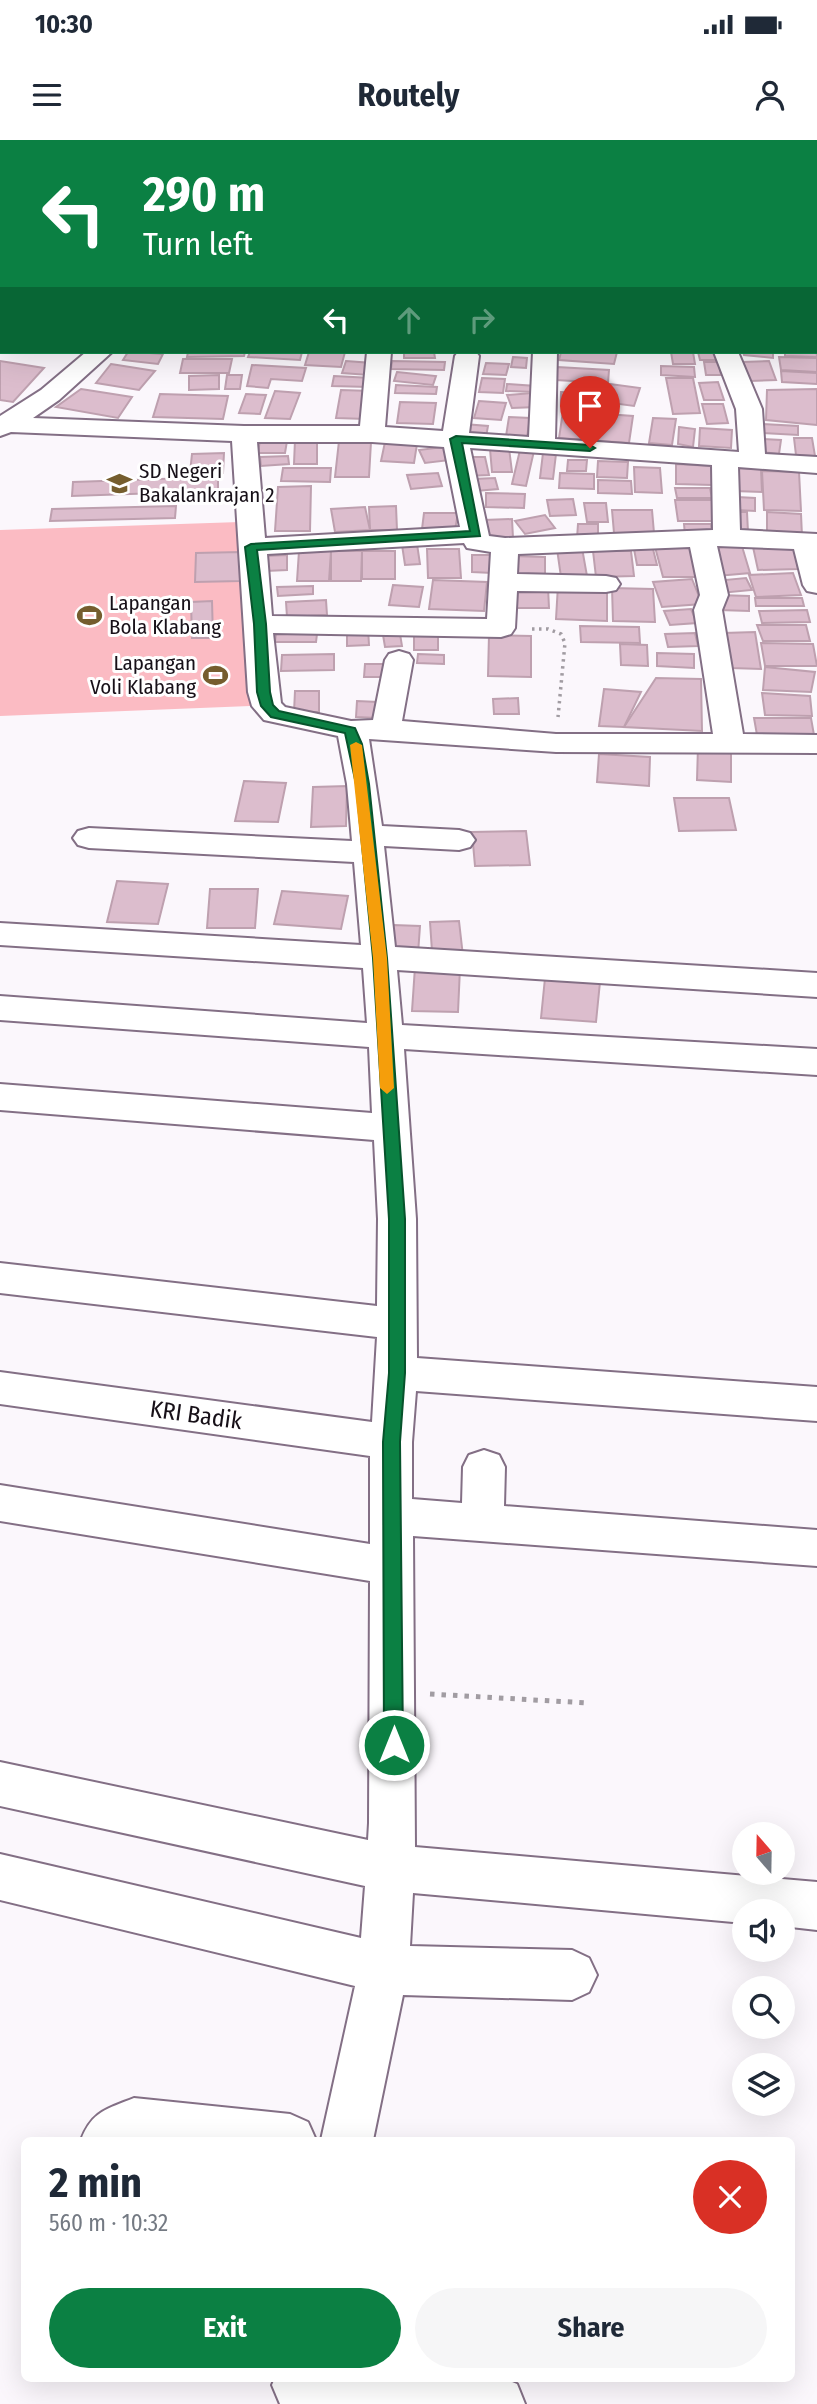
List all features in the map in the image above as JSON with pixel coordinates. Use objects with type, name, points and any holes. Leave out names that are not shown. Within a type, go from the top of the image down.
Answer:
[{"type":"street","points":[[2,426],[50,395],[98,354]]},
{"type":"street","points":[[372,434],[379,354]]},
{"type":"street","points":[[541,445],[545,354]]},
{"type":"street","points":[[727,354],[749,409],[752,459]]},
{"type":"street","points":[[467,356],[456,439],[477,542],[505,546],[715,538],[811,542],[817,585]]},
{"type":"street","points":[[632,450],[634,424]]},
{"type":"street","points":[[2,426],[244,434],[372,434],[632,450],[817,465]]},
{"type":"street","points":[[244,434],[264,692],[267,706],[275,714],[368,730],[556,743],[817,744]]},
{"type":"street","points":[[725,457],[715,538],[713,595],[708,610],[729,743]]},
{"type":"street","points":[[251,547],[476,534]]},
{"type":"street","points":[[260,624],[501,628],[505,546]]},
{"type":"street","points":[[503,582],[606,584]]},
{"type":"street","points":[[348,2137],[384,1968],[393,1824],[391,1442],[397,1373],[397,1219],[380,958],[356,744],[368,730],[399,660]]},
{"type":"street","points":[[89,838],[368,844],[458,840]]},
{"type":"street","points":[[0,934],[817,985]]},
{"type":"street","points":[[0,1008],[384,1036],[817,1062]]},
{"type":"street","points":[[0,1097],[389,1128]]},
{"type":"street","points":[[0,1278],[397,1324]]},
{"type":"street","points":[[397,1373],[817,1404]]},
{"type":"street","name":"KRI Badik","points":[[0,1388],[391,1442]]},
{"type":"street","points":[[484,1467],[484,1522]]},
{"type":"street","points":[[0,1503],[392,1566]]},
{"type":"street","points":[[393,1516],[817,1548]]},
{"type":"street","points":[[0,1784],[390,1868],[817,1906]]},
{"type":"street","points":[[0,1877],[384,1968],[421,1972],[572,1975]]},
{"type":"street","points":[[111,2137],[134,2124],[261,2137]]},
{"type":"street","points":[[299,2389],[497,2404]]},
{"type":"path","points":[[501,628],[548,629],[561,634],[565,643],[556,743]]},
{"type":"path","points":[[394,1692],[588,1703]]},
{"type":"shaded area","points":[[240,522],[252,646],[250,706],[0,716],[0,530]]},
{"type":"building","points":[[127,354],[163,354],[158,364],[123,360]]},
{"type":"building","points":[[188,354],[244,354],[244,356],[187,357]]},
{"type":"building","points":[[249,354],[302,354],[300,360],[248,357]]},
{"type":"building","points":[[308,354],[344,354],[341,367],[305,365]]},
{"type":"building","points":[[404,354],[434,354],[435,358],[404,358]]},
{"type":"building","points":[[560,354],[616,354],[614,364],[559,360]]},
{"type":"building","points":[[671,354],[693,354],[695,364],[673,364]]},
{"type":"building","points":[[698,354],[718,354],[719,360],[700,360]]},
{"type":"building","points":[[773,354],[773,358],[744,355]]},
{"type":"building","points":[[817,354],[817,357],[785,356]]},
{"type":"building","points":[[513,357],[527,358],[526,368],[511,367]]},
{"type":"building","points":[[779,357],[817,358],[817,372],[781,370]]},
{"type":"building","points":[[183,359],[232,359],[229,373],[180,373]]},
{"type":"building","points":[[0,361],[44,368],[13,402],[0,400]]},
{"type":"building","points":[[346,361],[372,363],[369,375],[342,373]]},
{"type":"building","points":[[392,361],[445,362],[444,370],[391,369]]},
{"type":"building","points":[[769,361],[776,380],[750,381],[743,362]]},
{"type":"building","points":[[704,362],[719,362],[721,375],[706,375]]},
{"type":"building","points":[[486,363],[509,364],[506,375],[483,374]]},
{"type":"building","points":[[111,364],[155,371],[139,390],[96,383]]},
{"type":"building","points":[[252,365],[306,368],[302,381],[271,379],[268,388],[247,386]]},
{"type":"building","points":[[661,366],[694,367],[695,377],[661,375]]},
{"type":"building","points":[[557,367],[609,370],[608,383],[556,380]]},
{"type":"building","points":[[781,371],[817,373],[817,384],[782,382]]},
{"type":"building","points":[[397,372],[436,376],[433,385],[394,381]]},
{"type":"building","points":[[219,375],[219,389],[189,390],[189,376]]},
{"type":"building","points":[[227,375],[242,375],[240,389],[225,389]]},
{"type":"building","points":[[334,376],[371,378],[369,387],[332,386]]},
{"type":"building","points":[[482,378],[505,379],[503,393],[479,392]]},
{"type":"building","points":[[666,378],[693,378],[700,413],[673,414]]},
{"type":"building","points":[[718,382],[724,400],[704,400],[699,383]]},
{"type":"building","points":[[507,384],[536,386],[535,392],[506,391]]},
{"type":"building","points":[[610,384],[640,388],[634,406],[604,402]]},
{"type":"building","points":[[396,385],[437,387],[436,394],[395,393]]},
{"type":"building","points":[[81,389],[132,397],[118,418],[56,407]]},
{"type":"building","points":[[817,389],[817,425],[766,420],[767,390]]},
{"type":"building","points":[[341,390],[371,391],[366,419],[336,418]]},
{"type":"building","points":[[275,391],[300,393],[290,419],[265,418]]},
{"type":"building","points":[[561,392],[583,393],[584,407],[561,406]]},
{"type":"building","points":[[532,393],[537,407],[512,408],[507,395]]},
{"type":"building","points":[[160,394],[228,396],[223,419],[153,417]]},
{"type":"building","points":[[246,394],[266,395],[260,414],[239,413]]},
{"type":"building","points":[[479,401],[506,403],[501,420],[474,418]]},
{"type":"building","points":[[400,402],[436,403],[433,424],[397,423]]},
{"type":"building","points":[[702,404],[723,404],[728,423],[707,424]]},
{"type":"building","points":[[563,411],[633,416],[629,443],[559,438]]},
{"type":"building","points":[[509,417],[530,418],[527,437],[506,436]]},
{"type":"building","points":[[653,418],[676,419],[672,445],[649,443]]},
{"type":"building","points":[[464,424],[488,426],[486,437],[462,436]]},
{"type":"building","points":[[763,424],[798,426],[798,435],[763,433]]},
{"type":"building","points":[[679,427],[695,429],[693,447],[678,444]]},
{"type":"building","points":[[700,428],[732,430],[731,448],[699,446]]},
{"type":"building","points":[[794,438],[812,438],[815,456],[796,455]]},
{"type":"building","points":[[763,439],[781,440],[779,454],[762,452]]},
{"type":"building","points":[[260,440],[287,441],[285,453],[258,453]]},
{"type":"building","points":[[295,440],[317,440],[317,464],[294,464]]},
{"type":"building","points":[[339,441],[371,442],[369,477],[335,477]]},
{"type":"building","points":[[385,442],[417,444],[414,463],[381,461]]},
{"type":"building","points":[[443,447],[450,460],[425,463],[419,450]]},
{"type":"building","points":[[509,448],[512,472],[492,472],[490,449]]},
{"type":"building","points":[[520,450],[534,451],[526,486],[512,484]]},
{"type":"building","points":[[224,453],[223,473],[190,473],[192,454]]},
{"type":"building","points":[[543,453],[556,454],[553,479],[540,478]]},
{"type":"building","points":[[288,456],[289,464],[261,466],[260,457]]},
{"type":"building","points":[[464,457],[485,457],[489,475],[467,476]]},
{"type":"building","points":[[568,460],[587,460],[586,471],[567,471]]},
{"type":"building","points":[[598,461],[628,462],[627,478],[597,477]]},
{"type":"building","points":[[676,464],[712,466],[712,485],[676,484]]},
{"type":"building","points":[[634,467],[660,468],[662,493],[635,492]]},
{"type":"building","points":[[283,468],[331,468],[330,482],[281,481]]},
{"type":"building","points":[[733,468],[761,469],[762,492],[734,491]]},
{"type":"building","points":[[762,471],[799,472],[801,511],[764,510]]},
{"type":"building","points":[[438,473],[442,486],[411,489],[407,475]]},
{"type":"building","points":[[560,473],[594,474],[594,489],[559,488]]},
{"type":"building","points":[[218,477],[218,491],[72,496],[73,482]]},
{"type":"building","points":[[495,478],[498,489],[476,491],[473,479]]},
{"type":"building","points":[[598,480],[631,481],[632,494],[598,493]]},
{"type":"building","points":[[311,486],[310,531],[275,531],[278,487]]},
{"type":"building","points":[[675,488],[710,488],[712,498],[677,498]]},
{"type":"building","points":[[486,493],[525,494],[524,508],[486,507]]},
{"type":"building","points":[[737,497],[755,498],[755,511],[737,510]]},
{"type":"building","points":[[573,499],[576,515],[550,516],[547,500]]},
{"type":"building","points":[[675,500],[714,500],[718,521],[678,521]]},
{"type":"building","points":[[584,503],[606,503],[608,522],[587,522]]},
{"type":"building","points":[[176,506],[175,518],[50,521],[52,509]]},
{"type":"building","points":[[396,506],[397,530],[370,530],[369,507]]},
{"type":"building","points":[[365,507],[370,530],[335,532],[331,509]]},
{"type":"building","points":[[612,510],[652,510],[654,533],[614,533]]},
{"type":"building","points":[[732,512],[747,512],[748,532],[732,531]]},
{"type":"building","points":[[767,512],[801,514],[802,536],[767,534]]},
{"type":"building","points":[[424,513],[458,513],[455,530],[422,529]]},
{"type":"building","points":[[545,515],[555,528],[525,534],[515,521]]},
{"type":"building","points":[[512,519],[513,538],[484,538],[484,520]]},
{"type":"building","points":[[578,524],[598,524],[598,539],[577,538]]},
{"type":"building","points":[[684,524],[711,524],[712,535],[685,535]]},
{"type":"building","points":[[741,543],[750,573],[717,576],[709,545]]},
{"type":"building","points":[[417,544],[420,564],[405,565],[402,545]]},
{"type":"building","points":[[690,546],[698,577],[663,577],[655,547]]},
{"type":"building","points":[[794,546],[798,569],[758,570],[753,547]]},
{"type":"building","points":[[582,548],[587,576],[561,577],[557,549]]},
{"type":"building","points":[[427,549],[459,549],[461,578],[428,578]]},
{"type":"building","points":[[634,549],[653,549],[657,565],[637,565]]},
{"type":"building","points":[[299,551],[331,551],[329,581],[297,581]]},
{"type":"building","points":[[331,551],[362,551],[361,581],[331,581]]},
{"type":"building","points":[[362,551],[395,551],[395,579],[362,579]]},
{"type":"building","points":[[593,551],[631,551],[634,576],[596,577]]},
{"type":"building","points":[[240,552],[240,581],[195,582],[196,553]]},
{"type":"building","points":[[287,555],[287,570],[266,571],[266,556]]},
{"type":"building","points":[[472,555],[492,555],[492,573],[472,572]]},
{"type":"building","points":[[512,556],[545,557],[545,577],[512,576]]},
{"type":"building","points":[[793,573],[801,595],[756,597],[749,575]]},
{"type":"building","points":[[746,578],[752,590],[720,593],[714,581]]},
{"type":"building","points":[[692,579],[702,604],[662,607],[653,582]]},
{"type":"building","points":[[433,580],[487,582],[484,611],[429,609]]},
{"type":"building","points":[[393,585],[423,587],[419,607],[389,605]]},
{"type":"building","points":[[558,585],[607,587],[607,621],[556,619]]},
{"type":"building","points":[[313,586],[313,594],[278,596],[277,587]]},
{"type":"building","points":[[512,586],[548,587],[549,608],[513,608]]},
{"type":"building","points":[[612,588],[653,589],[655,622],[613,621]]},
{"type":"building","points":[[718,595],[749,596],[749,611],[719,610]]},
{"type":"building","points":[[755,598],[802,598],[804,606],[756,606]]},
{"type":"building","points":[[326,600],[327,615],[287,617],[286,602]]},
{"type":"building","points":[[212,601],[213,638],[192,638],[191,602]]},
{"type":"building","points":[[691,609],[697,623],[670,625],[664,611]]},
{"type":"building","points":[[807,610],[810,622],[762,623],[759,611]]},
{"type":"building","points":[[277,625],[318,626],[316,642],[275,642]]},
{"type":"building","points":[[757,625],[806,625],[810,641],[763,641]]},
{"type":"building","points":[[580,626],[639,627],[640,643],[581,642]]},
{"type":"building","points":[[368,628],[369,645],[347,646],[347,629]]},
{"type":"building","points":[[399,628],[402,646],[385,647],[382,629]]},
{"type":"building","points":[[414,631],[438,631],[438,650],[414,650]]},
{"type":"building","points":[[755,632],[761,669],[731,668],[724,633]]},
{"type":"building","points":[[695,633],[698,646],[668,647],[665,634]]},
{"type":"building","points":[[489,635],[531,636],[531,677],[488,676]]},
{"type":"building","points":[[761,643],[813,644],[817,666],[765,666]]},
{"type":"building","points":[[620,644],[647,645],[648,666],[621,665]]},
{"type":"building","points":[[657,653],[694,654],[694,668],[657,666]]},
{"type":"building","points":[[334,654],[334,670],[281,671],[282,655]]},
{"type":"building","points":[[418,654],[444,655],[444,664],[417,663]]},
{"type":"building","points":[[365,664],[388,664],[386,677],[364,677]]},
{"type":"building","points":[[765,667],[815,672],[811,692],[763,690]]},
{"type":"building","points":[[656,678],[701,679],[702,731],[624,727]]},
{"type":"building","points":[[604,689],[641,692],[624,727],[599,726]]},
{"type":"building","points":[[295,691],[319,691],[319,712],[294,712]]},
{"type":"building","points":[[762,693],[810,696],[812,716],[765,715]]},
{"type":"building","points":[[518,698],[519,714],[494,714],[493,699]]},
{"type":"building","points":[[357,701],[378,702],[377,718],[356,717]]},
{"type":"building","points":[[754,718],[811,718],[814,735],[757,735]]},
{"type":"building","points":[[698,746],[731,748],[731,782],[697,780]]},
{"type":"building","points":[[599,754],[650,757],[649,786],[597,782]]},
{"type":"building","points":[[244,781],[286,783],[278,822],[235,821]]},
{"type":"building","points":[[347,786],[346,826],[311,827],[313,787]]},
{"type":"building","points":[[674,798],[729,798],[736,830],[679,831]]},
{"type":"building","points":[[526,831],[530,865],[475,866],[472,832]]},
{"type":"building","points":[[117,881],[168,884],[158,924],[107,922]]},
{"type":"building","points":[[210,889],[258,889],[255,928],[207,928]]},
{"type":"building","points":[[282,891],[348,896],[341,929],[274,924]]},
{"type":"building","points":[[459,921],[464,965],[433,966],[430,922]]},
{"type":"building","points":[[393,925],[420,926],[418,954],[391,953]]},
{"type":"building","points":[[415,967],[460,968],[458,1012],[412,1011]]},
{"type":"building","points":[[545,978],[600,982],[596,1022],[541,1018]]},
{"type":"slow traffic","points":[[356,745],[380,958],[387,1088]]},
{"type":"place","name":"SD Negeri Bakalankrajan 2","points":[[119,483]]},
{"type":"place","name":"Lapangan Bola Klabang","points":[[89,615]]},
{"type":"place","name":"Lapangan Voli Klabang","points":[[216,675]]},
{"type":"route","points":[[394,1745],[391,1442],[397,1373],[397,1219],[380,958],[362,784],[356,744],[351,730],[275,714],[267,706],[251,547],[421,535],[476,534],[456,439],[590,448]]}]
